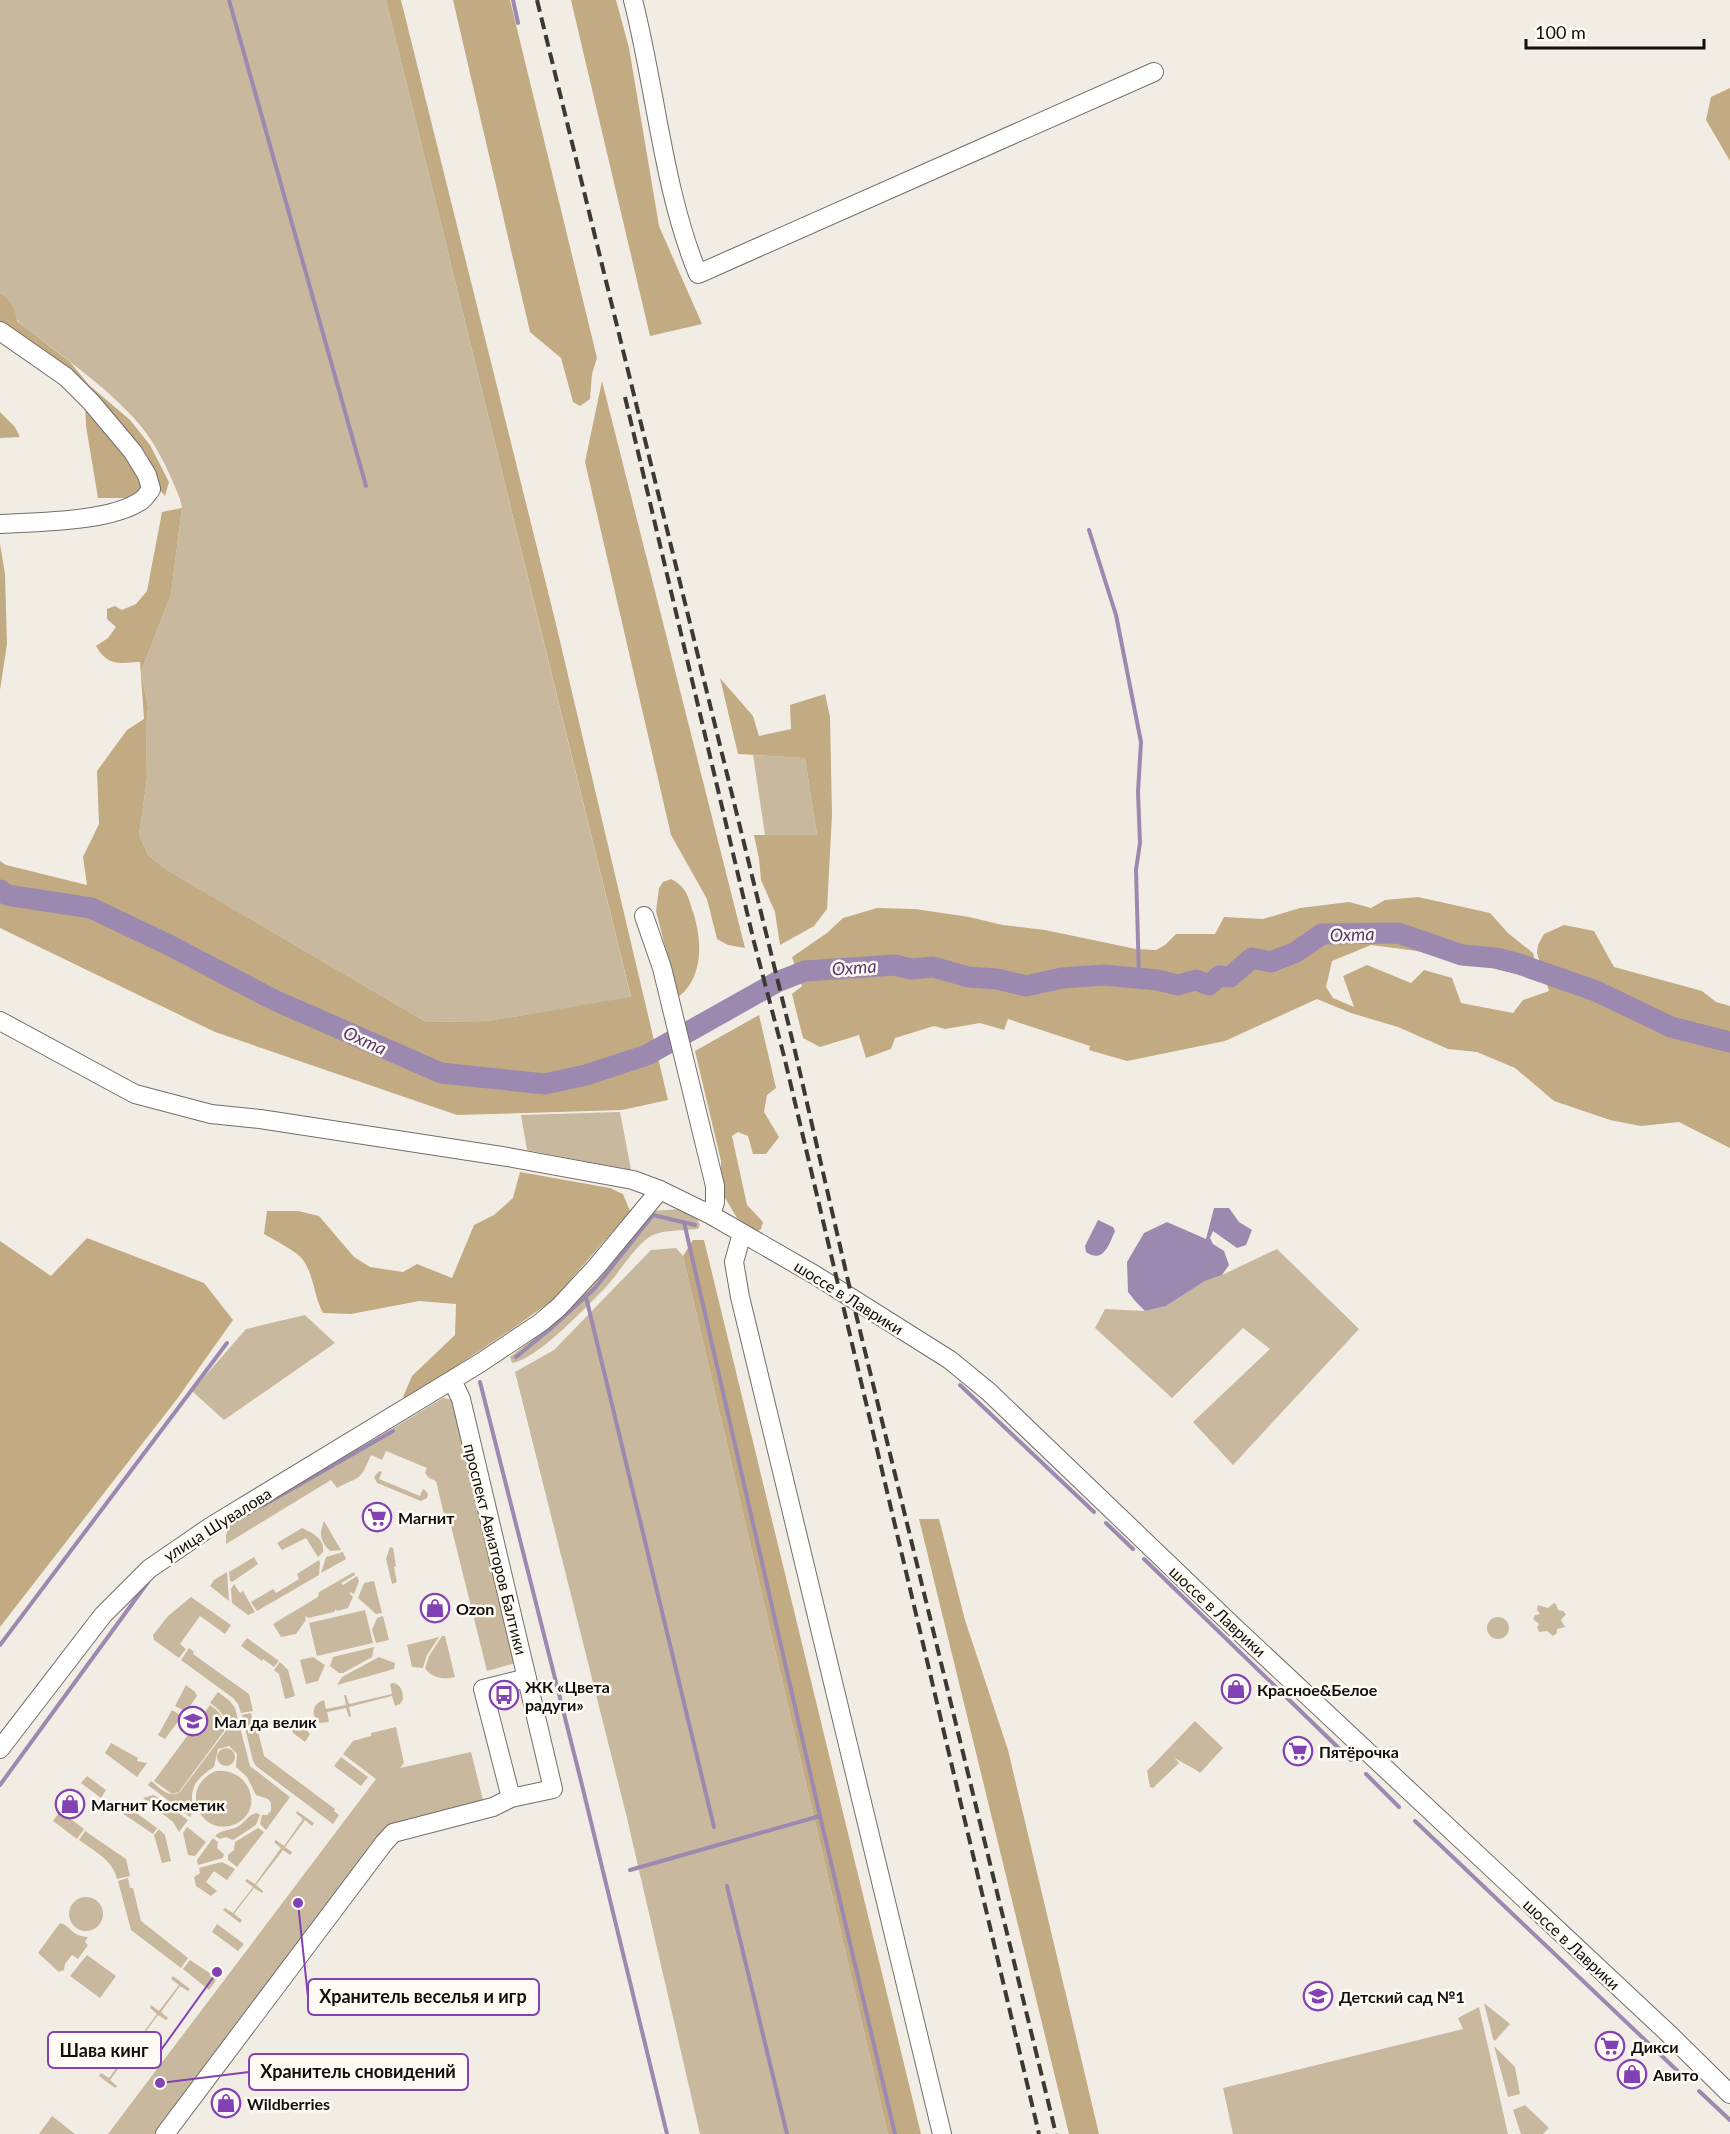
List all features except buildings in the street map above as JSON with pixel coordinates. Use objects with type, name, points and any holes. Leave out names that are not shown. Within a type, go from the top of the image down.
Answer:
[{"type":"street","points":[[633,0],[646,52],[677,213],[687,248],[698,274],[1154,72]]},
{"type":"street","points":[[0,331],[66,377],[91,402],[133,452],[147,475],[151,489],[144,499],[131,506],[106,513],[51,522],[0,524]]},
{"type":"street","points":[[644,916],[662,968],[715,1186],[715,1202],[711,1215]]},
{"type":"street","name":"шоссе в Лаврики","points":[[0,1021],[135,1094],[211,1114],[260,1119],[508,1157],[633,1180],[660,1190],[711,1215],[815,1275],[950,1360],[989,1392],[1232,1625],[1669,2034],[1730,2094]]},
{"type":"street","name":"улица Шувалова","points":[[0,1749],[103,1615],[149,1569],[210,1527],[486,1359],[559,1307],[597,1266],[660,1190]]},
{"type":"street","points":[[741,1233],[734,1263],[740,1297],[942,2134]]},
{"type":"street","name":"проспект Авиаторов Балтики","points":[[452,1380],[461,1399],[553,1789],[511,1798]]},
{"type":"street","points":[[165,2134],[393,1833],[493,1807],[511,1798],[483,1689],[527,1678]]},
{"type":"shaded area","points":[[0,0],[386,0],[631,998],[488,1021],[426,1022],[167,870],[148,855],[139,835],[147,779],[148,708],[141,672],[171,594],[182,508],[165,465],[139,424],[105,390],[20,323],[8,301],[0,293]]},
{"type":"shaded area","points":[[386,0],[401,0],[555,620],[668,1100],[622,1110],[457,1115],[215,1032],[0,928],[0,861],[6,865],[87,885],[83,857],[99,824],[97,771],[127,730],[144,719],[140,662],[110,661],[100,653],[96,646],[108,638],[116,627],[107,619],[107,609],[115,606],[122,610],[136,604],[147,591],[162,512],[182,508],[171,594],[141,672],[148,708],[147,779],[139,835],[148,855],[167,870],[426,1022],[488,1021],[631,997]]},
{"type":"shaded area","points":[[453,0],[510,0],[597,358],[592,374],[590,399],[580,406],[573,402],[561,358],[530,332]]},
{"type":"shaded area","points":[[571,0],[616,0],[629,48],[659,226],[702,324],[650,336]]},
{"type":"shaded area","points":[[1730,88],[1730,161],[1706,120],[1711,97]]},
{"type":"shaded area","points":[[0,293],[14,308],[17,321],[70,362],[89,385],[130,420],[150,445],[169,482],[165,496],[148,476],[137,501],[124,498],[98,498],[86,426],[85,397],[0,327]]},
{"type":"shaded area","points":[[602,381],[745,948],[728,945],[717,939],[707,899],[671,835],[585,462]]},
{"type":"shaded area","points":[[0,412],[15,427],[20,437],[0,438]]},
{"type":"shaded area","points":[[0,544],[5,574],[7,644],[0,690]]},
{"type":"shaded area","points":[[720,678],[753,716],[759,736],[791,729],[790,705],[825,694],[830,717],[832,815],[827,909],[814,926],[780,945],[775,912],[761,880],[754,835],[817,835],[805,758],[738,754]]},
{"type":"shaded area","points":[[753,755],[805,758],[817,835],[765,835]]},
{"type":"shaded area","points":[[671,879],[683,888],[687,895],[698,932],[699,944],[697,968],[693,979],[678,997],[656,911],[659,888],[663,882]]},
{"type":"shaded area","points":[[1418,897],[1490,913],[1508,933],[1533,953],[1539,974],[1530,977],[1417,951],[1371,945],[1332,961],[1326,987],[1333,998],[1354,1007],[1343,976],[1367,965],[1411,983],[1424,970],[1452,978],[1461,1003],[1513,1013],[1523,1000],[1549,991],[1537,953],[1538,945],[1544,934],[1564,925],[1594,931],[1614,967],[1702,991],[1716,1002],[1730,1006],[1730,1148],[1679,1122],[1641,1126],[1610,1120],[1554,1101],[1515,1068],[1477,1052],[1448,1049],[1398,1027],[1351,1013],[1317,999],[1225,1041],[1127,1061],[1089,1050],[1090,1046],[1008,1019],[1004,1030],[980,1023],[945,1029],[934,1026],[895,1038],[891,1049],[866,1058],[859,1035],[820,1047],[803,1038],[792,994],[802,986],[792,957],[827,933],[843,918],[877,908],[915,909],[969,917],[1136,949],[1156,950],[1176,934],[1215,934],[1224,917],[1263,919],[1300,908],[1349,902],[1371,908],[1385,900]]},
{"type":"shaded area","points":[[759,1015],[776,1088],[767,1095],[764,1112],[779,1137],[766,1154],[753,1154],[748,1136],[738,1132],[732,1136],[747,1205],[763,1222],[761,1229],[757,1232],[737,1218],[721,1191],[721,1161],[695,1051]]},
{"type":"shaded area","points":[[620,1112],[631,1170],[527,1150],[521,1115]]},
{"type":"shaded area","points":[[520,1172],[610,1188],[623,1194],[630,1211],[554,1299],[407,1399],[403,1397],[412,1376],[455,1335],[456,1304],[419,1301],[351,1314],[323,1313],[310,1272],[303,1260],[291,1249],[264,1234],[267,1211],[298,1211],[319,1216],[354,1257],[370,1267],[403,1272],[417,1264],[452,1278],[474,1225],[494,1215],[513,1198]]},
{"type":"shaded area","points":[[1214,1208],[1229,1208],[1239,1222],[1252,1230],[1246,1245],[1237,1248],[1213,1231],[1210,1238],[1213,1244],[1224,1251],[1229,1265],[1222,1275],[1205,1281],[1166,1306],[1145,1311],[1128,1292],[1127,1262],[1144,1233],[1167,1222],[1206,1239]]},
{"type":"shaded area","points":[[681,1209],[695,1215],[700,1225],[698,1229],[665,1232],[648,1238],[636,1249],[605,1288],[548,1343],[523,1359],[512,1363],[510,1357],[561,1316],[650,1211]]},
{"type":"shaded area","points":[[1098,1220],[1113,1227],[1115,1231],[1105,1251],[1097,1256],[1086,1252],[1085,1246]]},
{"type":"shaded area","points":[[87,1238],[204,1283],[233,1320],[177,1399],[0,1627],[0,1241],[51,1276]]},
{"type":"shaded area","points":[[693,1240],[704,1240],[921,2134],[888,2134],[683,1256]]},
{"type":"shaded area","points":[[676,1248],[683,1256],[888,2134],[700,2134],[626,1814],[515,1372],[554,1350],[651,1250]]},
{"type":"shaded area","points":[[1277,1249],[1359,1329],[1233,1465],[1193,1422],[1270,1349],[1243,1328],[1172,1398],[1095,1328],[1105,1309],[1145,1311],[1166,1306],[1205,1281]]},
{"type":"shaded area","points":[[305,1315],[335,1343],[224,1420],[192,1391],[246,1329]]},
{"type":"shaded area","points":[[443,1398],[450,1399],[454,1403],[519,1662],[487,1671],[451,1526],[446,1523],[436,1481],[425,1473],[427,1468],[386,1451],[382,1460],[371,1455],[359,1477],[337,1488],[331,1480],[226,1544],[229,1527]]},
{"type":"shaded area","points":[[379,1471],[382,1472],[379,1479],[420,1496],[423,1489],[428,1494],[427,1498],[421,1501],[377,1483],[374,1477]]},
{"type":"shaded area","points":[[919,1519],[939,1519],[965,1620],[1008,1750],[1099,2134],[1069,2134]]},
{"type":"shaded area","points":[[324,1521],[341,1550],[330,1551],[322,1541],[321,1530]]},
{"type":"shaded area","points":[[302,1528],[322,1543],[323,1552],[318,1557],[306,1538],[282,1550],[277,1543]]},
{"type":"shaded area","points":[[390,1547],[393,1548],[397,1582],[392,1584],[386,1559]]},
{"type":"shaded area","points":[[343,1552],[346,1559],[321,1573],[326,1557]]},
{"type":"shaded area","points":[[254,1557],[258,1564],[232,1582],[230,1581],[229,1572]]},
{"type":"shaded area","points":[[319,1560],[319,1575],[257,1611],[251,1602],[273,1589],[276,1593],[299,1579],[297,1574]]},
{"type":"shaded area","points":[[227,1572],[229,1601],[210,1586],[214,1580]]},
{"type":"shaded area","points":[[354,1572],[355,1575],[341,1583],[343,1585],[357,1576],[359,1581],[354,1594],[350,1592],[353,1597],[348,1608],[337,1611],[336,1609],[334,1612],[308,1618],[306,1616],[306,1620],[296,1634],[281,1637],[273,1624],[318,1597],[319,1592]]},
{"type":"shaded area","points":[[374,1581],[382,1613],[376,1614],[358,1598],[364,1583]]},
{"type":"shaded area","points":[[234,1584],[240,1593],[243,1591],[255,1612],[248,1615],[232,1603],[231,1589]]},
{"type":"shaded area","points":[[191,1597],[231,1625],[225,1634],[200,1616],[180,1644],[186,1649],[179,1658],[154,1640],[153,1635],[168,1616]]},
{"type":"shaded area","points":[[1554,1603],[1558,1610],[1566,1614],[1561,1620],[1565,1627],[1557,1629],[1557,1633],[1553,1636],[1547,1631],[1539,1632],[1537,1627],[1539,1624],[1533,1619],[1535,1615],[1540,1614],[1537,1610],[1538,1605],[1548,1608]]},
{"type":"shaded area","points":[[365,1610],[373,1643],[317,1656],[309,1623]]},
{"type":"shaded area","points":[[383,1616],[389,1640],[376,1643],[372,1630],[377,1618]]},
{"type":"shaded area","points":[[1498,1617],[1506,1620],[1509,1628],[1506,1636],[1498,1639],[1490,1636],[1487,1628],[1490,1620]]},
{"type":"shaded area","points":[[442,1636],[445,1636],[455,1677],[438,1677],[425,1668],[429,1656]]},
{"type":"shaded area","points":[[439,1637],[427,1655],[423,1668],[412,1667],[407,1645]]},
{"type":"shaded area","points":[[247,1638],[279,1661],[274,1667],[241,1646]]},
{"type":"shaded area","points":[[374,1647],[372,1657],[343,1673],[339,1673],[330,1666],[333,1657]]},
{"type":"shaded area","points":[[189,1648],[194,1652],[193,1654],[249,1694],[253,1711],[241,1713],[233,1698],[181,1660]]},
{"type":"shaded area","points":[[313,1657],[325,1665],[318,1681],[306,1684],[300,1660]]},
{"type":"shaded area","points":[[379,1657],[395,1663],[394,1669],[337,1685],[342,1677]]},
{"type":"shaded area","points":[[280,1662],[288,1670],[295,1696],[285,1699],[279,1674],[274,1670]]},
{"type":"shaded area","points":[[390,1684],[398,1685],[402,1691],[403,1699],[400,1704],[395,1706],[392,1696],[349,1707],[351,1716],[349,1717],[346,1708],[327,1712],[329,1722],[320,1723],[315,1717],[315,1707],[324,1700],[326,1709],[346,1705],[344,1695],[349,1704],[392,1694]]},
{"type":"shaded area","points":[[186,1685],[197,1696],[186,1712],[175,1706]]},
{"type":"shaded area","points":[[218,1692],[235,1708],[250,1766],[290,1797],[266,1830],[260,1824],[262,1815],[267,1815],[271,1811],[271,1803],[268,1799],[256,1795],[247,1777],[236,1767],[237,1754],[229,1746],[218,1749],[214,1767],[196,1783],[192,1792],[190,1817],[148,1785],[151,1781],[168,1793],[180,1792],[225,1732],[225,1719],[210,1703]]},
{"type":"shaded area","points":[[210,1705],[222,1716],[224,1731],[179,1792],[172,1794],[154,1781]]},
{"type":"shaded area","points":[[172,1710],[182,1716],[165,1739],[158,1735]]},
{"type":"shaded area","points":[[251,1713],[253,1723],[256,1723],[264,1756],[335,1809],[334,1811],[339,1815],[333,1824],[256,1766],[242,1715]]},
{"type":"shaded area","points":[[300,1717],[303,1726],[310,1734],[305,1742],[293,1733],[290,1719]]},
{"type":"shaded area","points":[[1195,1721],[1223,1748],[1200,1773],[1174,1757],[1179,1763],[1153,1788],[1150,1787],[1147,1771]]},
{"type":"shaded area","points":[[396,1727],[404,1763],[400,1768],[471,1752],[484,1804],[393,1828],[158,2134],[108,2134],[376,1779],[343,1754],[353,1741],[371,1736],[371,1733]]},
{"type":"shaded area","points":[[111,1743],[138,1758],[137,1761],[147,1763],[137,1777],[105,1753]]},
{"type":"shaded area","points":[[222,1748],[230,1748],[235,1753],[233,1764],[222,1766],[217,1761],[217,1753]]},
{"type":"shaded area","points":[[341,1757],[368,1777],[361,1786],[334,1766]]},
{"type":"shaded area","points":[[216,1771],[238,1776],[250,1792],[249,1811],[243,1819],[233,1825],[221,1826],[210,1823],[202,1817],[198,1808],[196,1798],[198,1787],[205,1778]]},
{"type":"shaded area","points":[[87,1776],[106,1790],[101,1798],[81,1783]]},
{"type":"shaded area","points":[[154,1795],[188,1820],[179,1832],[173,1822],[143,1798]]},
{"type":"shaded area","points":[[124,1804],[157,1828],[153,1834],[119,1811]]},
{"type":"shaded area","points":[[60,1811],[84,1829],[77,1839],[53,1821]]},
{"type":"shaded area","points":[[297,1811],[314,1823],[312,1826],[305,1820],[285,1847],[292,1852],[290,1855],[283,1850],[256,1885],[263,1891],[262,1893],[254,1888],[234,1914],[242,1920],[240,1923],[223,1910],[225,1908],[233,1913],[253,1887],[245,1881],[247,1879],[255,1884],[281,1848],[274,1842],[276,1840],[284,1846],[303,1819],[296,1813]]},
{"type":"shaded area","points":[[257,1813],[260,1815],[256,1825],[233,1840],[226,1837],[220,1839],[215,1836],[220,1832],[237,1827],[251,1815]]},
{"type":"shaded area","points":[[187,1827],[206,1842],[195,1856],[188,1855],[183,1833]]},
{"type":"shaded area","points":[[258,1828],[264,1832],[237,1867],[228,1860],[228,1855],[234,1850],[235,1842]]},
{"type":"shaded area","points":[[159,1829],[165,1835],[171,1861],[162,1863],[154,1835]]},
{"type":"shaded area","points":[[85,1831],[126,1859],[130,1876],[117,1879],[107,1861],[79,1840]]},
{"type":"shaded area","points":[[213,1838],[218,1842],[217,1848],[224,1854],[223,1858],[198,1865],[197,1860]]},
{"type":"shaded area","points":[[222,1862],[235,1869],[227,1880],[214,1871],[206,1882],[217,1891],[211,1896],[196,1886],[194,1877],[200,1873],[199,1868]]},
{"type":"shaded area","points":[[128,1878],[130,1888],[133,1888],[141,1921],[188,1958],[181,1968],[131,1930],[118,1881]]},
{"type":"shaded area","points":[[86,1897],[98,1902],[103,1914],[98,1926],[86,1931],[74,1926],[69,1914],[74,1902]]},
{"type":"shaded area","points":[[60,1923],[78,1935],[88,1937],[85,1942],[88,1945],[78,1959],[72,1955],[65,1964],[64,1970],[59,1972],[38,1953]]},
{"type":"shaded area","points":[[217,1924],[244,1944],[238,1951],[212,1932]]},
{"type":"shaded area","points":[[87,1955],[116,1976],[100,1998],[70,1976]]},
{"type":"shaded area","points":[[190,1960],[216,1980],[209,1990],[183,1969]]},
{"type":"shaded area","points":[[173,1976],[190,1989],[188,1991],[180,1986],[161,2012],[168,2018],[166,2020],[158,2015],[132,2050],[139,2056],[137,2058],[130,2053],[110,2080],[117,2086],[115,2088],[99,2076],[101,2073],[109,2078],[128,2052],[121,2046],[123,2044],[131,2049],[157,2014],[150,2008],[151,2005],[159,2011],[179,1985],[171,1979]]},
{"type":"shaded area","points":[[1484,2003],[1510,2024],[1495,2041],[1493,2039]]},
{"type":"shaded area","points":[[1479,2007],[1508,2134],[1233,2134],[1223,2088],[1463,2029],[1458,2018]]},
{"type":"shaded area","points":[[1494,2046],[1515,2067],[1520,2094],[1508,2097]]},
{"type":"shaded area","points":[[1525,2105],[1549,2128],[1543,2134],[1521,2134],[1513,2110]]},
{"type":"shaded area","points":[[52,2116],[75,2134],[39,2134]]},
{"type":"waterway","points":[[229,0],[366,486]]},
{"type":"waterway","points":[[513,0],[518,23]]},
{"type":"waterway","points":[[1089,530],[1116,615],[1141,742],[1138,792],[1140,843],[1136,870],[1139,978]]},
{"type":"waterway","name":"Охта","points":[[0,890],[7,895],[91,908],[169,945],[274,1000],[441,1073],[545,1084],[586,1075],[647,1055],[777,982],[805,971],[895,965],[911,969],[933,967],[968,977],[997,979],[1026,986],[1062,978],[1104,975],[1157,980],[1178,985],[1196,980],[1209,985],[1219,976],[1230,977],[1252,958],[1271,962],[1296,952],[1322,934],[1398,933],[1462,955],[1496,958],[1519,964],[1596,991],[1671,1027],[1730,1042]]},
{"type":"waterway","points":[[516,1357],[595,1288],[653,1215],[695,1225]]},
{"type":"waterway","points":[[684,1222],[895,2134]]},
{"type":"waterway","points":[[586,1297],[714,1827]]},
{"type":"waterway","points":[[0,1645],[227,1343]]},
{"type":"waterway","points":[[480,1382],[667,2134]]},
{"type":"waterway","points":[[960,1385],[1094,1512]]},
{"type":"waterway","points":[[262,1506],[393,1431]]},
{"type":"waterway","points":[[1106,1523],[1133,1549]]},
{"type":"waterway","points":[[1144,1559],[1351,1760]]},
{"type":"waterway","points":[[0,1785],[148,1582]]},
{"type":"waterway","points":[[1366,1774],[1399,1807]]},
{"type":"waterway","points":[[630,1870],[820,1816]]},
{"type":"waterway","points":[[1415,1821],[1686,2079]]},
{"type":"waterway","points":[[727,1886],[787,2134]]},
{"type":"waterway","points":[[1699,2091],[1730,2120]]},
{"type":"railway","points":[[537,0],[795,1051],[852,1298],[1056,2134]]},
{"type":"railway","points":[[625,397],[754,942],[784,1056],[1039,2134]]},
{"type":"place","name":"Магнит","points":[[377,1517]]},
{"type":"place","name":"Ozon","points":[[435,1608]]},
{"type":"place","name":"Красное&Белое","points":[[1236,1689]]},
{"type":"place","name":"ЖК «Цвета радуги»","points":[[504,1695]]},
{"type":"place","name":"Мал да велик","points":[[193,1721]]},
{"type":"place","name":"Пятёрочка","points":[[1298,1751]]},
{"type":"place","name":"Магнит Косметик","points":[[70,1804]]},
{"type":"place","name":"Хранитель веселья и игр","points":[[298,1903]]},
{"type":"place","name":"Шава кинг","points":[[217,1972]]},
{"type":"place","name":"Детский сад №1","points":[[1318,1996]]},
{"type":"place","name":"Дикси","points":[[1610,2046]]},
{"type":"place","name":"Авито","points":[[1632,2074]]},
{"type":"place","name":"Хранитель сновидений","points":[[160,2083]]},
{"type":"place","name":"Wildberries","points":[[226,2103]]}]
